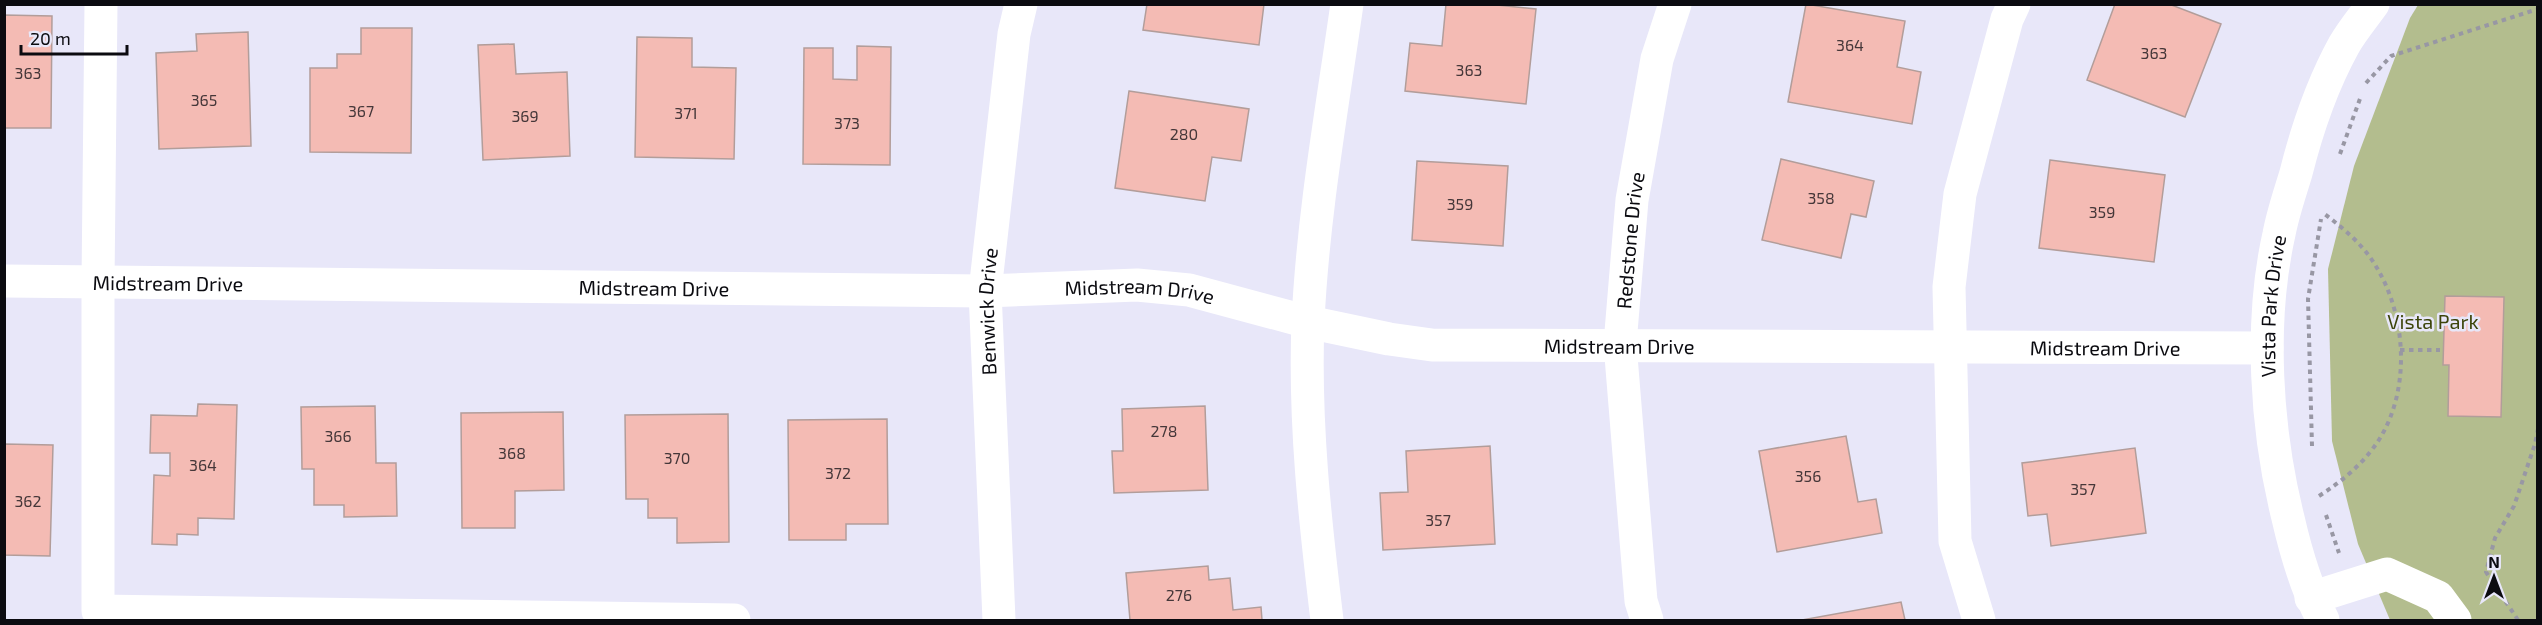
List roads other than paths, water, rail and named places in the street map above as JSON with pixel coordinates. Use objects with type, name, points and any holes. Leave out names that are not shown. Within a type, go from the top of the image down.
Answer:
[{"type":"street","points":[[101,4],[98,611],[734,621]]},
{"type":"street","name":"Benwick Drive","points":[[999,621],[986,291],[1014,34],[1021,4]]},
{"type":"street","points":[[1328,621],[1308,431],[1308,322],[1314,244],[1347,4]]},
{"type":"street","name":"Redstone Drive","points":[[1647,621],[1641,601],[1620,344],[1632,200],[1657,58],[1675,4]]},
{"type":"street","points":[[1979,621],[1955,541],[1949,287],[1960,194],[2007,20],[2014,4]]},
{"type":"street","name":"Vista Park Drive","points":[[2317,609],[2292,538],[2278,478],[2268,386],[2267,348],[2271,289],[2278,235],[2308,126],[2344,45],[2373,4]]},
{"type":"street","name":"Midstream Drive","points":[[4,281],[986,291],[1137,285],[1178,289],[1250,304],[1308,322],[1432,345],[2267,348]]},
{"type":"street","points":[[2317,609],[2350,586],[2387,574],[2438,597],[2455,621]]},
{"type":"park label","name":"Vista Park","points":[[2433,321]]}]
